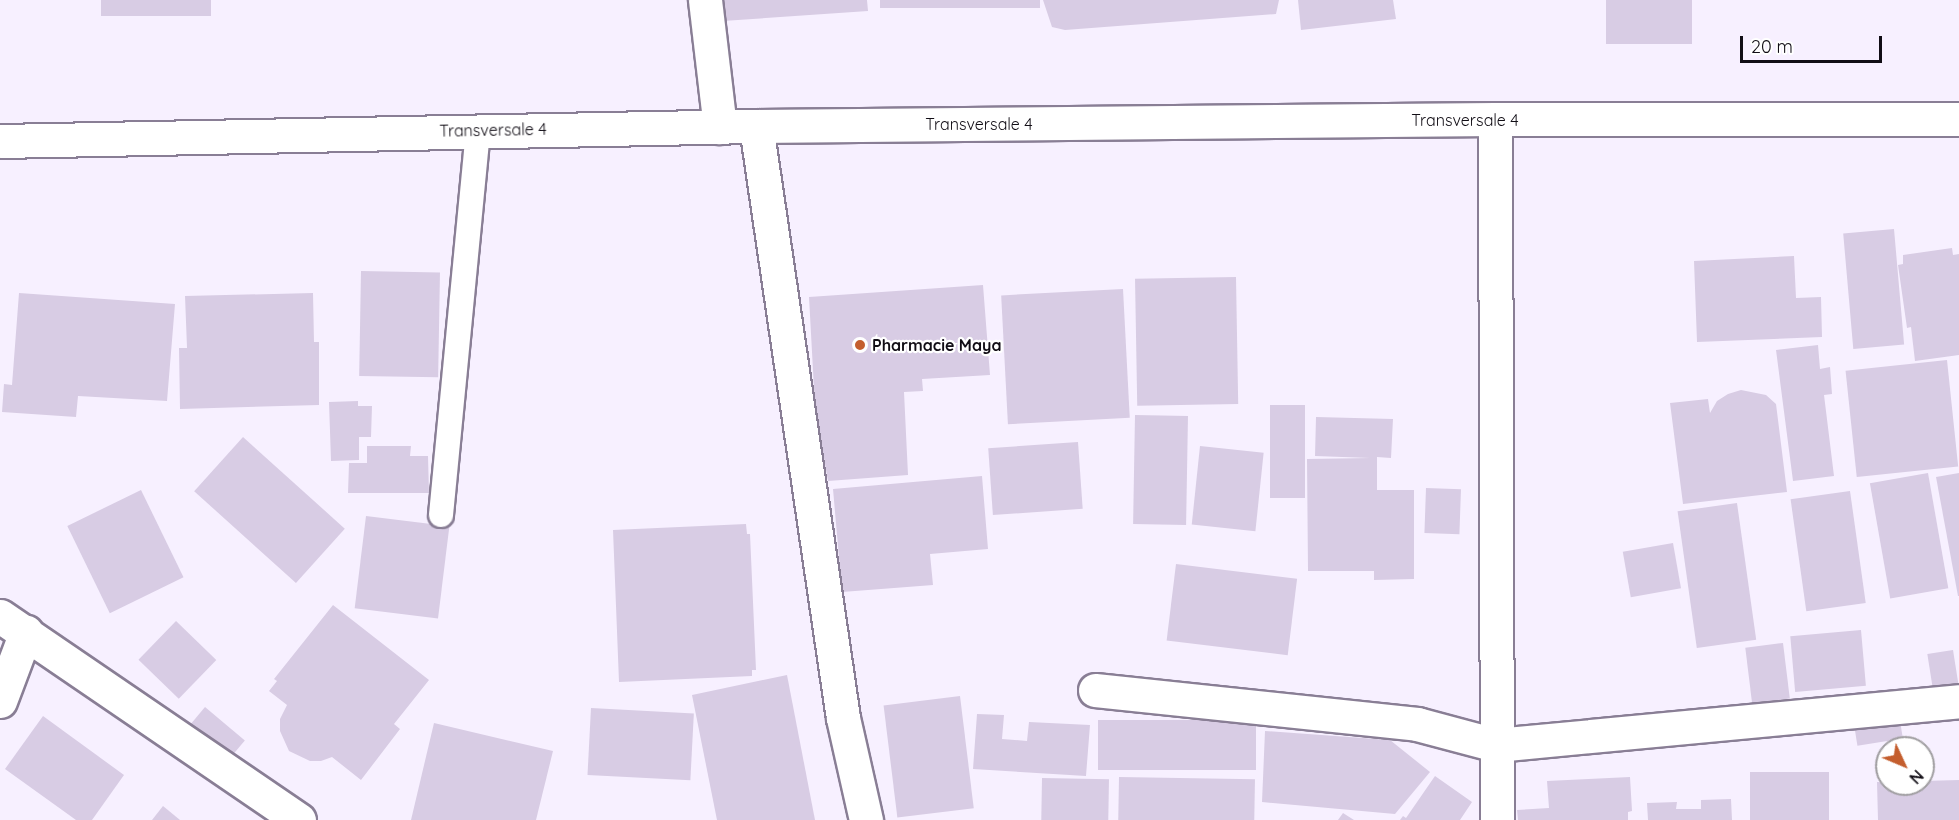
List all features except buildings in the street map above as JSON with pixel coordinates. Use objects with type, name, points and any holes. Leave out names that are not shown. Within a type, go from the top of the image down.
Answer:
[{"type":"street","points":[[705,0],[720,127]]},
{"type":"street","points":[[1496,119],[1497,820]]},
{"type":"street","name":"Transversale 4","points":[[0,141],[756,126],[1496,119],[1959,119]]},
{"type":"street","points":[[756,126],[843,718],[866,820]]},
{"type":"street","points":[[0,701],[13,624],[299,820]]},
{"type":"street","points":[[1095,690],[1418,724],[1497,745],[1959,701]]},
{"type":"lane","points":[[441,515],[478,130]]},
{"type":"place","name":"Pharmacie Maya","points":[[860,345]]}]
